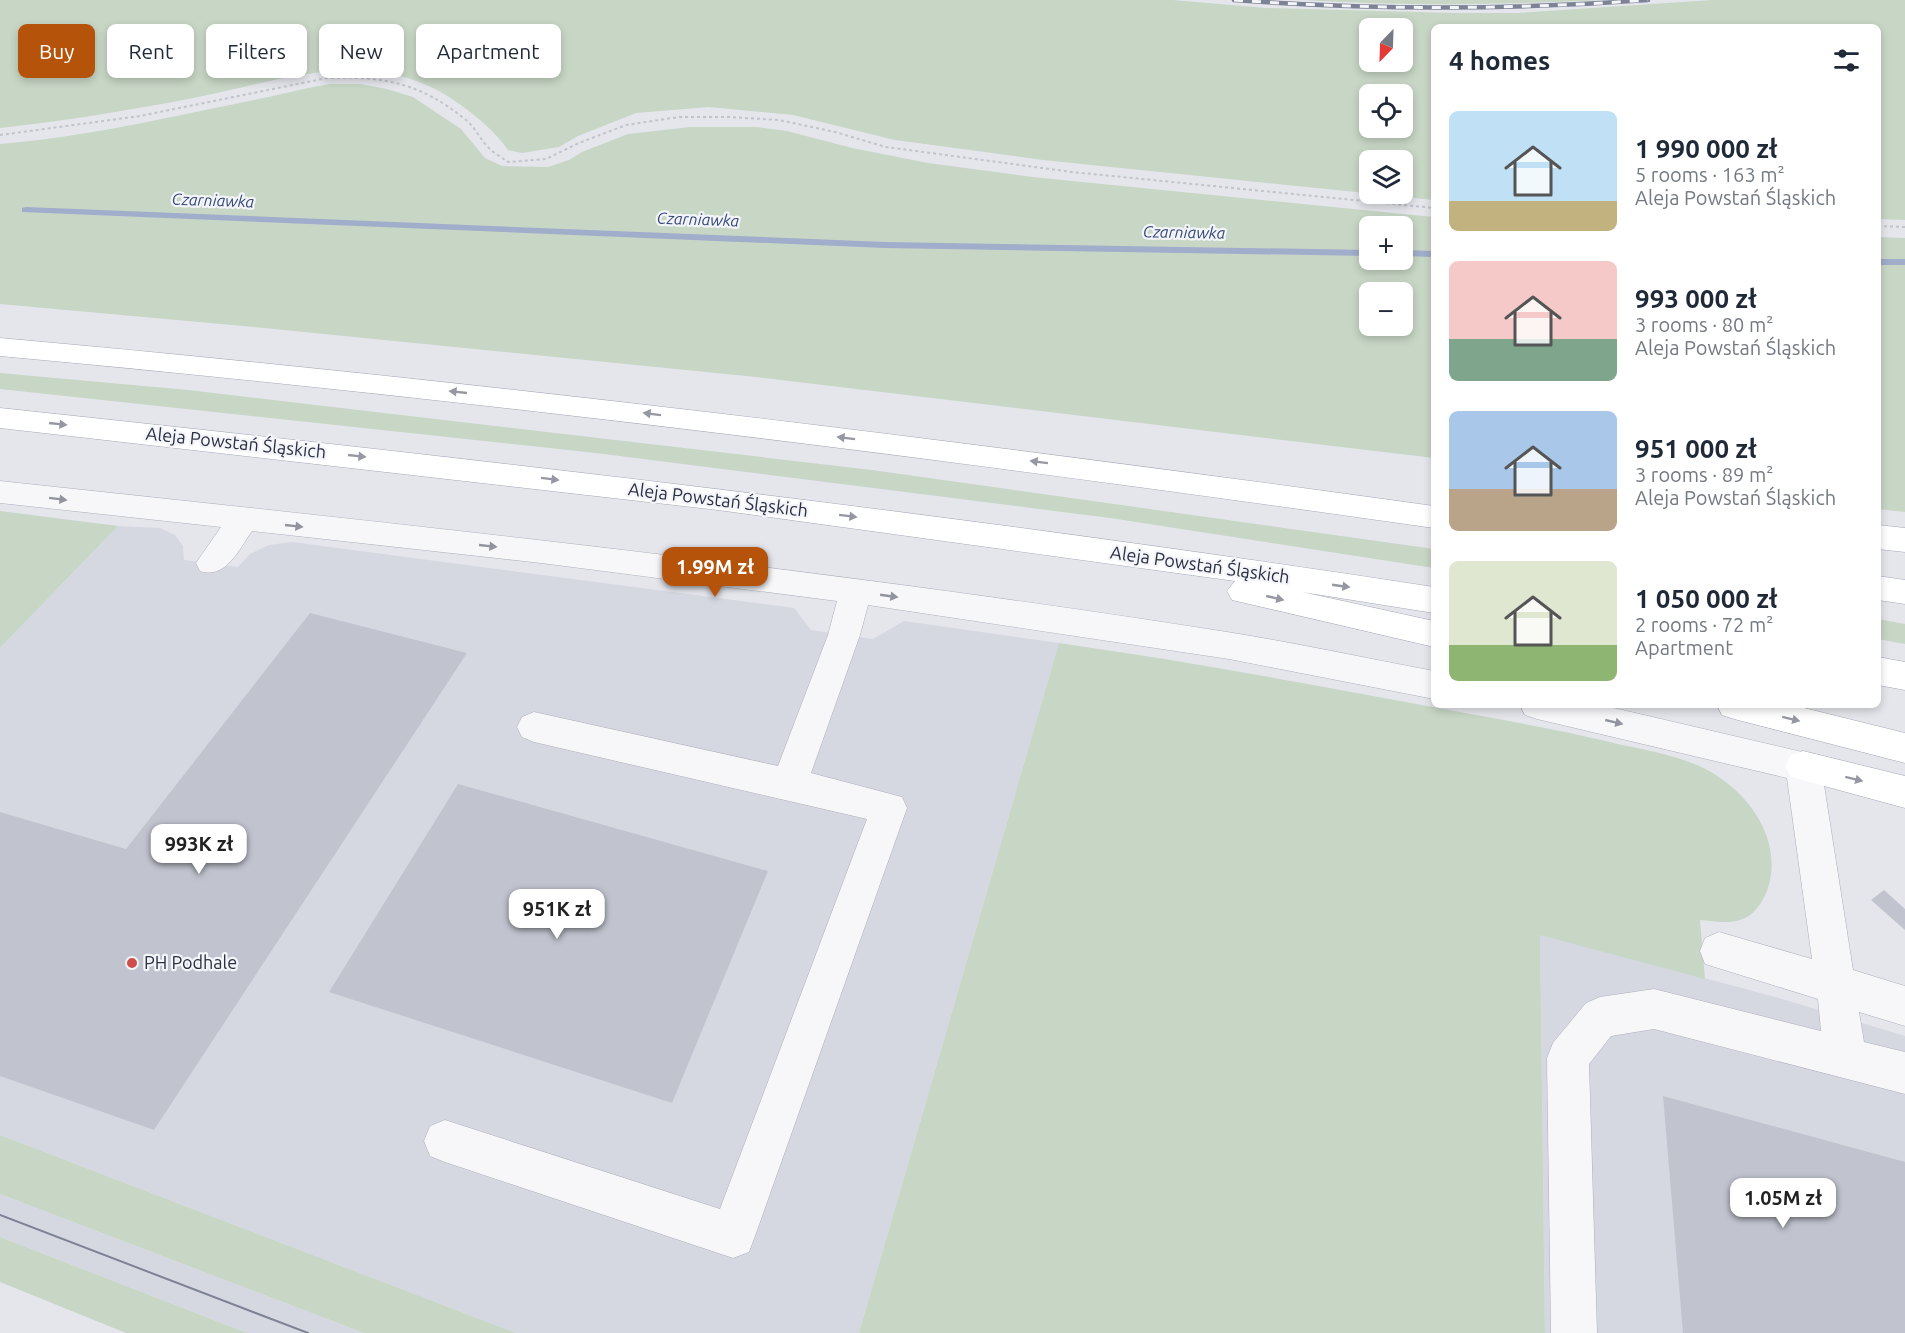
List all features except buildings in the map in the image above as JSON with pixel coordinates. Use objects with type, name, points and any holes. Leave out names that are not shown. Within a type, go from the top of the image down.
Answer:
[{"type":"main road","points":[[0,347],[562,403],[1097,469],[1431,517]]},
{"type":"main road","name":"Aleja Powstań Śląskich","points":[[0,418],[421,463],[993,535],[1431,600]]},
{"type":"main road","points":[[1097,469],[1431,498]]},
{"type":"main road","points":[[993,535],[1431,633]]},
{"type":"main road","points":[[1881,537],[1905,540]]},
{"type":"main road","points":[[1881,588],[1905,592]]},
{"type":"main road","points":[[1881,672],[1905,676]]},
{"type":"main road","points":[[1746,708],[1905,748]]},
{"type":"main road","points":[[1803,766],[1905,792]]},
{"type":"street","points":[[0,492],[541,551],[856,591],[1229,646],[1431,684]]},
{"type":"street","points":[[212,563],[244,520]]},
{"type":"street","points":[[789,784],[844,635],[856,591]]},
{"type":"street","points":[[1550,708],[1803,766],[1845,1057]]},
{"type":"street","points":[[445,1142],[733,1236],[889,808],[534,727]]},
{"type":"street","points":[[1719,951],[1905,1006]]},
{"type":"street","points":[[1574,1333],[1568,1058],[1600,1017],[1654,1009],[1905,1073]]},
{"type":"path","points":[[0,135],[140,116],[327,78],[353,77],[395,81],[430,95],[468,121],[487,147],[508,162],[546,159],[579,143],[626,125],[679,117],[729,117],[779,120],[835,132],[886,147],[1072,172],[1431,208]]},
{"type":"path","points":[[1881,226],[1905,227]]},
{"type":"shaded area","points":[[118,526],[160,528],[175,535],[183,546],[184,560],[238,567],[250,554],[269,545],[292,542],[794,608],[811,630],[873,639],[904,621],[1059,643],[859,1333],[516,1333],[0,1135],[0,648]]},
{"type":"shaded area","points":[[1540,934],[1779,998],[1905,1036],[1905,1333],[1545,1333]]},
{"type":"shaded area","points":[[0,1194],[364,1333],[247,1333],[0,1237]]},
{"type":"green space","points":[[0,0],[1173,0],[1266,8],[1518,13],[1713,0],[1905,0],[1905,220],[1881,219],[1881,24],[1431,24],[1431,200],[1413,198],[1413,150],[1359,150],[1359,192],[1043,160],[895,140],[793,115],[709,107],[636,113],[578,136],[559,147],[522,153],[508,150],[491,130],[455,101],[423,84],[403,78],[404,24],[319,24],[319,73],[307,74],[307,24],[206,24],[206,78],[285,78],[141,108],[0,128]]},
{"type":"green space","points":[[1302,0],[1605,0],[1454,4]]},
{"type":"green space","points":[[330,84],[360,84],[413,97],[461,129],[485,158],[502,166],[548,167],[628,134],[690,127],[757,127],[787,131],[852,148],[928,163],[1032,177],[1431,217],[1431,458],[756,377],[0,304],[0,144],[64,137]]},
{"type":"green space","points":[[1881,237],[1905,238],[1905,512],[1881,509]]},
{"type":"green space","points":[[0,373],[188,390],[872,470],[1431,549],[1431,568],[1110,518],[596,453],[0,389]]},
{"type":"green space","points":[[0,511],[118,526],[0,648]]},
{"type":"green space","points":[[1881,620],[1905,624],[1905,644],[1881,640]]},
{"type":"green space","points":[[1059,643],[1372,696],[1549,729],[1660,753],[1688,761],[1714,774],[1745,800],[1757,816],[1766,833],[1771,852],[1771,871],[1767,891],[1757,908],[1745,918],[1730,922],[1700,920],[1705,979],[1540,935],[1545,1333],[859,1333]]},
{"type":"green space","points":[[0,1135],[516,1333],[364,1333],[0,1194]]},
{"type":"green space","points":[[0,1237],[247,1333],[126,1333],[0,1282]]},
{"type":"waterway","name":"Czarniawka","points":[[26,210],[885,245],[1359,253]]},
{"type":"waterway","name":"Czarniawka","points":[[1413,253],[1431,254]]},
{"type":"waterway","name":"Czarniawka","points":[[1881,262],[1905,262]]},
{"type":"tram line","points":[[0,1215],[308,1333]]},
{"type":"railway","points":[[1234,0],[1338,6],[1441,8],[1544,6],[1648,0]]},
{"type":"place","name":"PH Podhale","points":[[132,963]]}]
